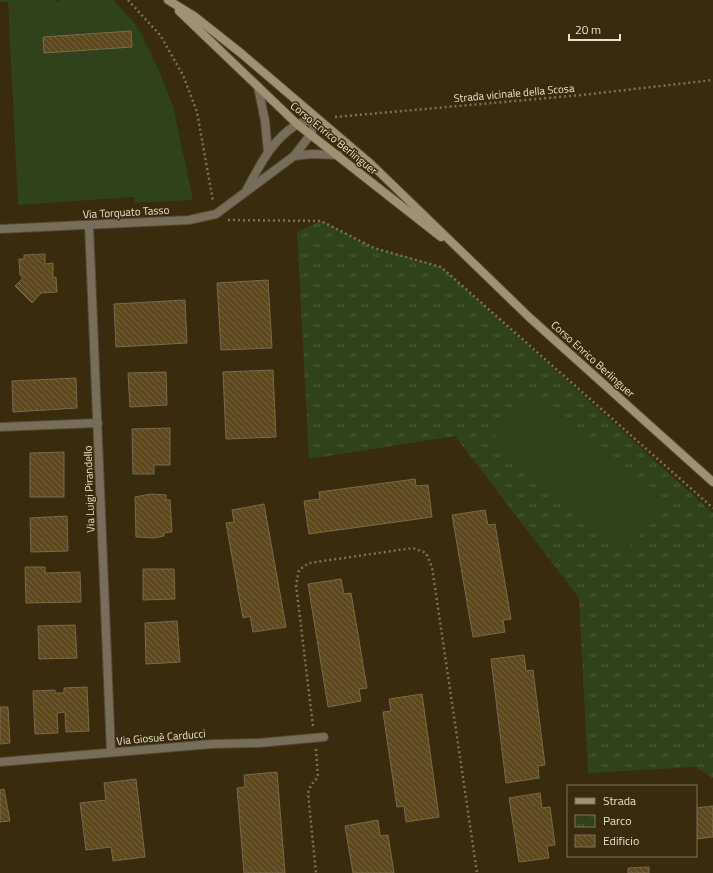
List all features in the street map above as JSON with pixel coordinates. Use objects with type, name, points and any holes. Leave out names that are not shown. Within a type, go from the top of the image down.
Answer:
[{"type":"street","name":"Corso Enrico Berlinguer","points":[[168,0],[297,124],[338,155],[423,225],[460,250]]},
{"type":"street","name":"Corso Enrico Berlinguer","points":[[168,0],[194,16],[242,54],[316,119],[371,164],[530,318],[713,482]]},
{"type":"street","points":[[258,87],[265,121],[268,152]]},
{"type":"street","name":"Via Torquato Tasso","points":[[245,193],[268,152],[282,136],[297,124],[316,119]]},
{"type":"street","name":"Via Torquato Tasso","points":[[0,229],[189,220],[216,214],[294,156],[311,134],[316,119]]},
{"type":"street","points":[[294,156],[311,154],[338,155]]},
{"type":"street","name":"Via Luigi Pirandello","points":[[88,225],[98,423],[111,752]]},
{"type":"street","points":[[0,427],[98,423]]},
{"type":"street","name":"Via Giosuè Carducci","points":[[0,762],[212,744],[259,743],[324,736]]},
{"type":"path","points":[[128,0],[160,35],[183,75],[197,112],[210,191],[216,214],[221,220],[321,221],[374,248],[440,266],[713,508]]},
{"type":"path","name":"Strada vicinale della Scosa","points":[[316,119],[582,95],[713,80]]},
{"type":"path","points":[[316,873],[308,793],[311,785],[318,777],[318,770],[296,585],[300,570],[310,563],[413,548],[426,553],[432,567],[476,873]]},
{"type":"green space","points":[[0,0],[54,0],[57,2],[59,0],[113,0],[137,26],[158,68],[173,106],[193,200],[135,203],[134,197],[18,205],[8,2],[0,2]]},
{"type":"green space","points":[[321,221],[374,248],[441,267],[713,513],[713,778],[695,767],[588,773],[579,598],[455,436],[309,459],[297,232]]},
{"type":"green space","points":[[534,393],[664,508],[625,552],[495,436]]},
{"type":"building","points":[[131,31],[132,47],[44,53],[43,37]]},
{"type":"building","points":[[45,254],[45,264],[53,263],[53,278],[56,277],[57,292],[41,293],[32,303],[15,286],[23,278],[20,275],[19,259],[24,259],[24,255]]},
{"type":"building","points":[[268,280],[272,348],[221,350],[217,283]]},
{"type":"building","points":[[185,300],[187,343],[116,347],[114,304]]},
{"type":"building","points":[[273,370],[276,437],[226,439],[223,372]]},
{"type":"building","points":[[166,372],[167,405],[130,407],[128,373]]},
{"type":"building","points":[[76,378],[77,408],[13,412],[12,381]]},
{"type":"building","points":[[170,428],[170,465],[154,465],[154,474],[133,474],[132,429]]},
{"type":"building","points":[[64,452],[64,497],[30,497],[30,453]]},
{"type":"building","points":[[415,479],[416,486],[428,485],[432,517],[309,534],[304,501],[320,499],[319,492]]},
{"type":"building","points":[[151,494],[166,495],[166,500],[170,500],[172,532],[164,533],[164,536],[154,538],[136,537],[135,497]]},
{"type":"building","points":[[264,504],[286,627],[253,632],[250,616],[243,618],[226,523],[234,522],[232,510]]},
{"type":"building","points":[[485,510],[488,525],[495,524],[511,619],[503,620],[505,632],[473,637],[452,515]]},
{"type":"building","points":[[67,516],[68,551],[31,552],[30,518]]},
{"type":"building","points":[[25,567],[45,567],[45,573],[80,572],[81,602],[26,603]]},
{"type":"building","points":[[143,569],[174,569],[175,599],[143,600]]},
{"type":"building","points":[[341,579],[344,594],[351,593],[367,688],[359,689],[361,701],[328,707],[308,584]]},
{"type":"building","points":[[177,621],[180,662],[146,664],[145,623]]},
{"type":"building","points":[[75,625],[77,658],[39,659],[38,626]]},
{"type":"building","points":[[524,655],[526,671],[533,670],[545,765],[538,766],[539,778],[506,783],[491,659]]},
{"type":"building","points":[[87,687],[89,731],[66,732],[65,712],[57,713],[58,733],[35,734],[33,691],[55,690],[55,693],[64,693],[64,688]]},
{"type":"building","points":[[422,694],[439,817],[406,822],[404,806],[397,807],[383,712],[391,711],[389,699]]},
{"type":"building","points":[[0,707],[8,707],[10,743],[0,744]]},
{"type":"building","points":[[277,772],[285,873],[244,873],[237,788],[245,787],[244,775]]},
{"type":"building","points":[[136,779],[145,857],[113,861],[111,847],[86,850],[80,803],[106,800],[104,783]]},
{"type":"building","points":[[4,789],[10,821],[0,822],[0,790]]},
{"type":"building","points":[[540,793],[542,808],[550,807],[555,845],[547,846],[549,858],[519,862],[509,798]]},
{"type":"building","points":[[713,806],[713,837],[697,839],[697,808]]},
{"type":"building","points":[[378,820],[380,836],[388,835],[394,873],[353,873],[345,826]]},
{"type":"building","points":[[649,867],[649,873],[628,873],[628,868]]}]
